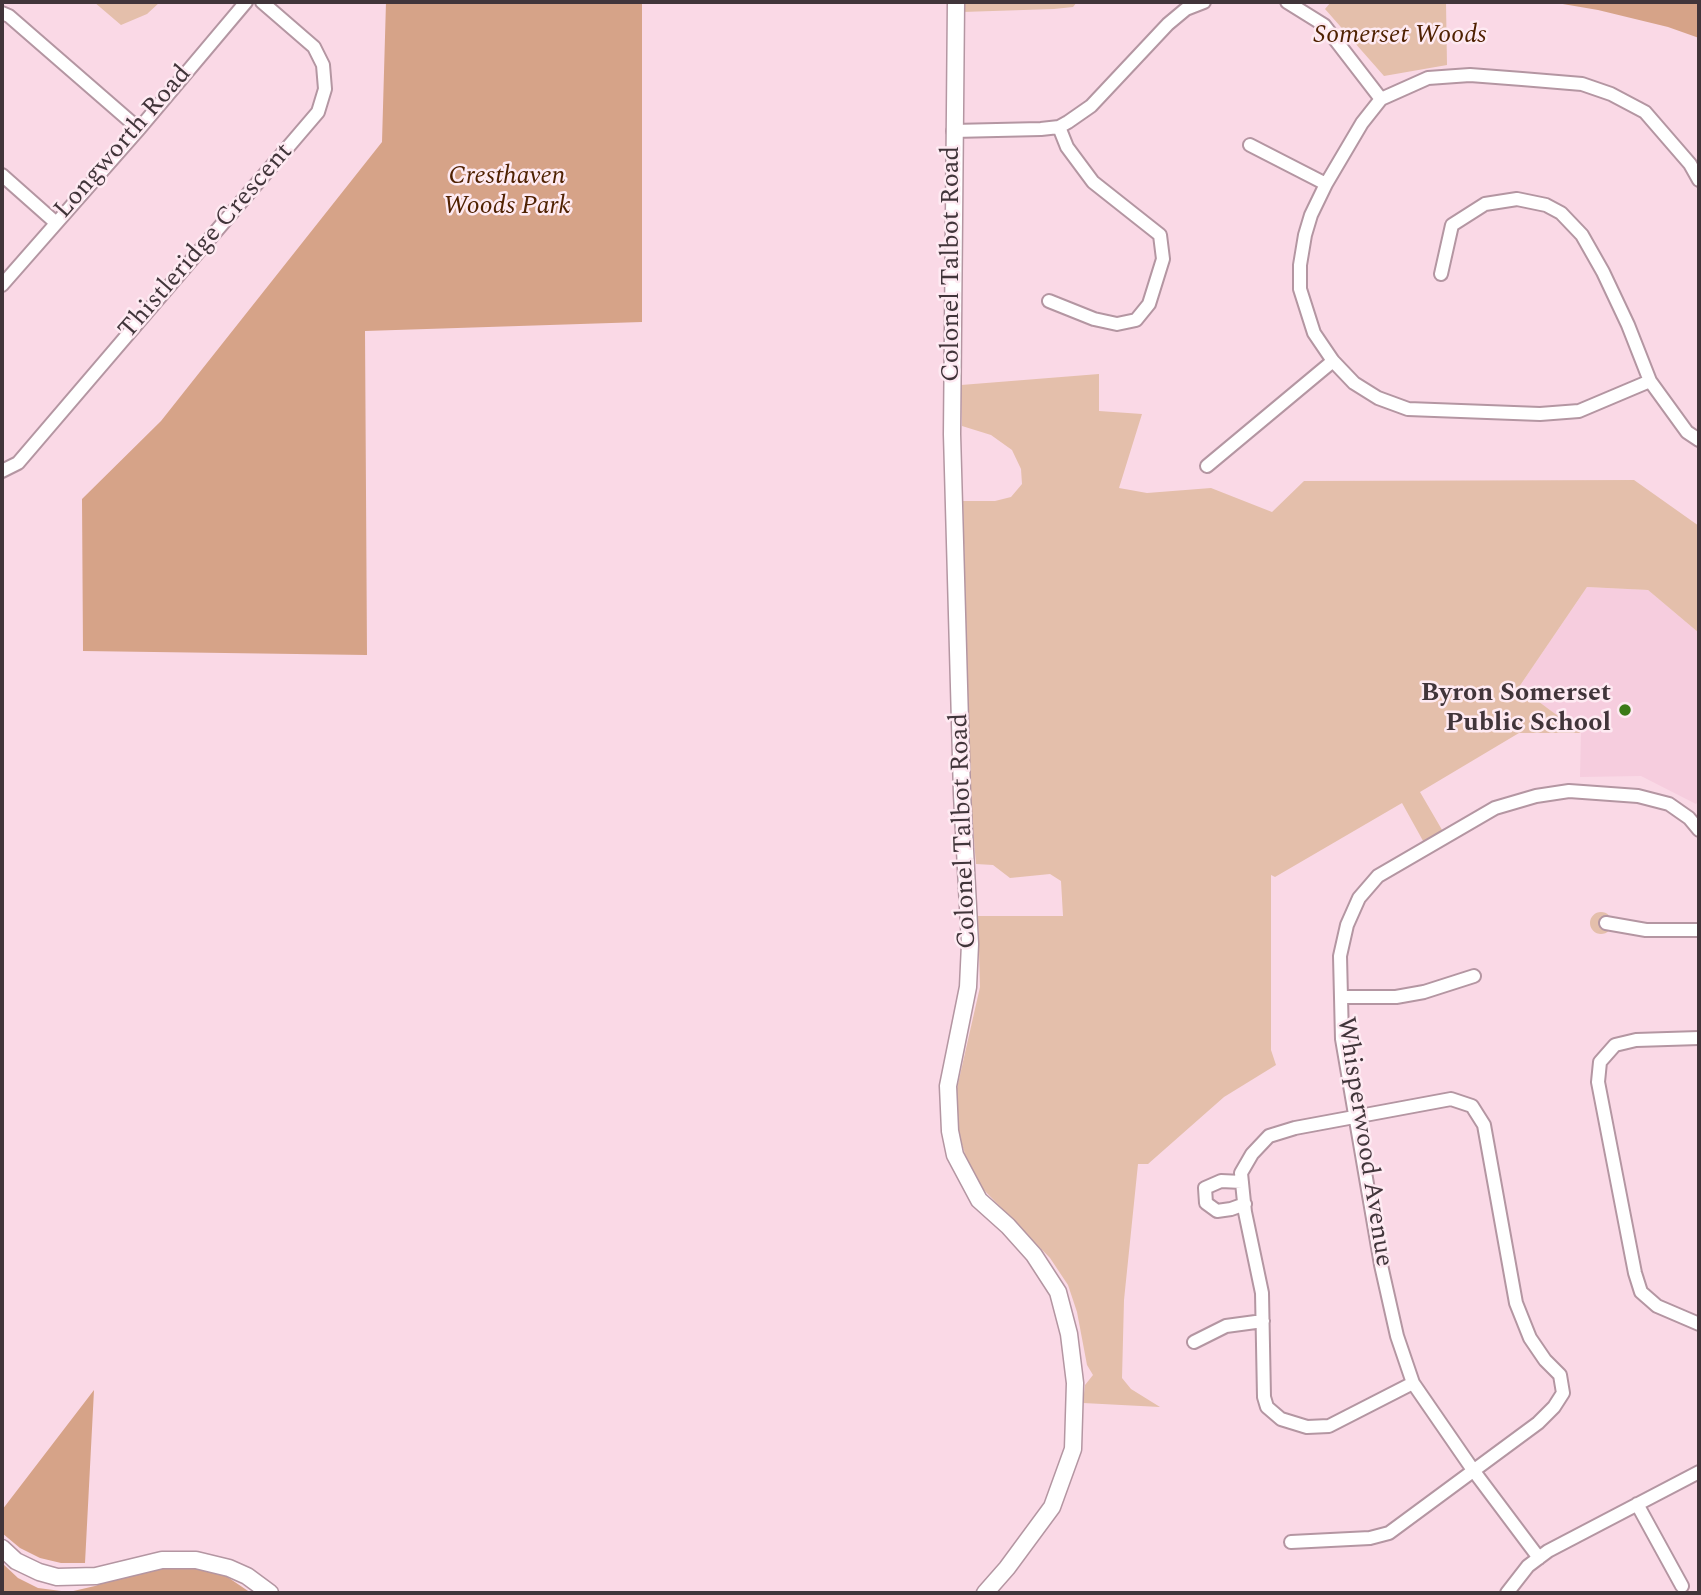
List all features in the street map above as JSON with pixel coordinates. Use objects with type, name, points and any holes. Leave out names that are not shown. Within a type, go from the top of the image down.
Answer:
[{"type":"main road","name":"Colonel Talbot Road","points":[[956,2],[953,131],[953,435],[962,794],[970,944],[968,987],[948,1086],[950,1131],[956,1155],[979,1200],[1008,1226],[1034,1255],[1058,1292],[1069,1334],[1075,1383],[1073,1449],[1052,1507],[985,1593]]},
{"type":"main road","points":[[2,1549],[16,1561],[57,1577],[96,1576],[162,1560],[196,1560],[229,1568],[247,1576],[270,1593]]},
{"type":"street","name":"Longworth Road","points":[[2,285],[246,2]]},
{"type":"street","name":"Thistleridge Crescent","points":[[2,471],[18,463],[318,112],[325,89],[323,65],[314,47],[262,2]]},
{"type":"street","points":[[953,131],[1059,127],[1091,106],[1168,24],[1186,9],[1205,2]]},
{"type":"street","points":[[1287,2],[1324,25],[1381,99]]},
{"type":"street","points":[[2,13],[9,16],[139,128]]},
{"type":"street","points":[[1650,381],[1579,411],[1540,414],[1408,409],[1378,398],[1354,383],[1333,361],[1314,333],[1300,289],[1300,265],[1305,235],[1326,184],[1362,123],[1381,99],[1427,78],[1469,75],[1582,84],[1611,94],[1645,112],[1690,164],[1699,180]]},
{"type":"street","points":[[1049,301],[1094,319],[1117,324],[1136,320],[1149,304],[1163,258],[1160,235],[1093,182],[1067,148],[1059,127]]},
{"type":"street","points":[[1250,145],[1326,184]]},
{"type":"street","points":[[2,175],[55,222]]},
{"type":"street","points":[[1441,274],[1452,225],[1485,204],[1517,199],[1546,205],[1561,213],[1583,235],[1603,272],[1650,381],[1687,432],[1699,440]]},
{"type":"street","points":[[1207,466],[1333,361]]},
{"type":"street","name":"Whisperwood Avenue","points":[[1539,1558],[1413,1384],[1397,1336],[1381,1265],[1342,1039],[1340,956],[1347,925],[1359,898],[1378,876],[1495,808],[1547,794],[1569,791],[1610,792],[1669,804],[1689,818],[1699,830]]},
{"type":"street","points":[[1606,923],[1646,930],[1699,930]]},
{"type":"street","points":[[1342,996],[1396,997],[1424,992],[1474,976]]},
{"type":"street","points":[[1699,1038],[1636,1040],[1615,1045],[1600,1062],[1598,1082],[1641,1292],[1657,1306],[1699,1324]]},
{"type":"street","points":[[1291,1542],[1370,1538],[1389,1533],[1538,1423],[1563,1393],[1560,1375],[1545,1360],[1530,1338],[1516,1303],[1484,1125],[1472,1106],[1451,1099],[1295,1128],[1269,1136],[1241,1173],[1262,1293],[1264,1397],[1267,1407],[1280,1419],[1307,1427],[1329,1426],[1413,1384]]},
{"type":"street","points":[[1242,1182],[1220,1181],[1205,1188],[1206,1203],[1217,1211],[1245,1203]]},
{"type":"street","points":[[1194,1342],[1226,1326],[1263,1321]]},
{"type":"street","points":[[1507,1593],[1528,1566],[1548,1551],[1699,1472]]},
{"type":"street","points":[[1637,1504],[1682,1586]]},
{"type":"shaded area","name":"Byron Somerset Public School","points":[[1587,587],[1648,590],[1699,633],[1699,799],[1696,804],[1641,776],[1580,777],[1581,733],[1519,687]]},
{"type":"green space","points":[[94,2],[160,2],[147,14],[121,25]]},
{"type":"green space","name":"Cresthaven Woods Park","points":[[386,2],[642,2],[642,322],[365,331],[367,655],[83,651],[82,499],[161,421],[382,142]]},
{"type":"green space","points":[[963,2],[1077,2],[1073,7],[1054,9],[962,12]]},
{"type":"green space","name":"Somerset Woods","points":[[1331,2],[1446,2],[1447,65],[1384,76],[1325,9]]},
{"type":"green space","name":"Somerset Woods","points":[[1551,2],[1699,2],[1699,38],[1668,27]]},
{"type":"green space","points":[[1099,374],[1099,411],[1142,414],[1119,488],[1147,493],[1211,488],[1272,512],[1304,481],[1634,480],[1699,526],[1699,633],[1648,590],[1587,587],[1519,687],[1581,733],[1519,733],[1420,792],[1445,835],[1427,848],[1402,803],[1275,877],[1271,875],[1271,1050],[1276,1065],[1224,1097],[1148,1164],[1138,1164],[1124,1300],[1122,1378],[1131,1389],[1160,1407],[1083,1403],[1085,1385],[1093,1375],[1087,1365],[1077,1312],[1068,1285],[1050,1258],[980,1186],[968,1164],[956,1125],[955,1097],[980,987],[978,916],[1063,916],[1061,881],[1050,874],[1010,878],[993,865],[976,864],[970,794],[963,501],[995,501],[1011,497],[1022,484],[1021,469],[1012,450],[991,435],[962,426],[961,385]]},
{"type":"green space","points":[[1601,912],[1609,915],[1612,923],[1609,931],[1601,934],[1593,931],[1590,923],[1593,915]]},
{"type":"green space","points":[[94,1390],[85,1563],[61,1563],[40,1558],[20,1548],[2,1533],[2,1510]]},
{"type":"green space","points":[[2,1563],[18,1578],[38,1588],[69,1592],[95,1586],[151,1565],[190,1566],[226,1576],[251,1593],[2,1593]]},
{"type":"place","name":"Byron Somerset Public School","points":[[1625,710]]}]
